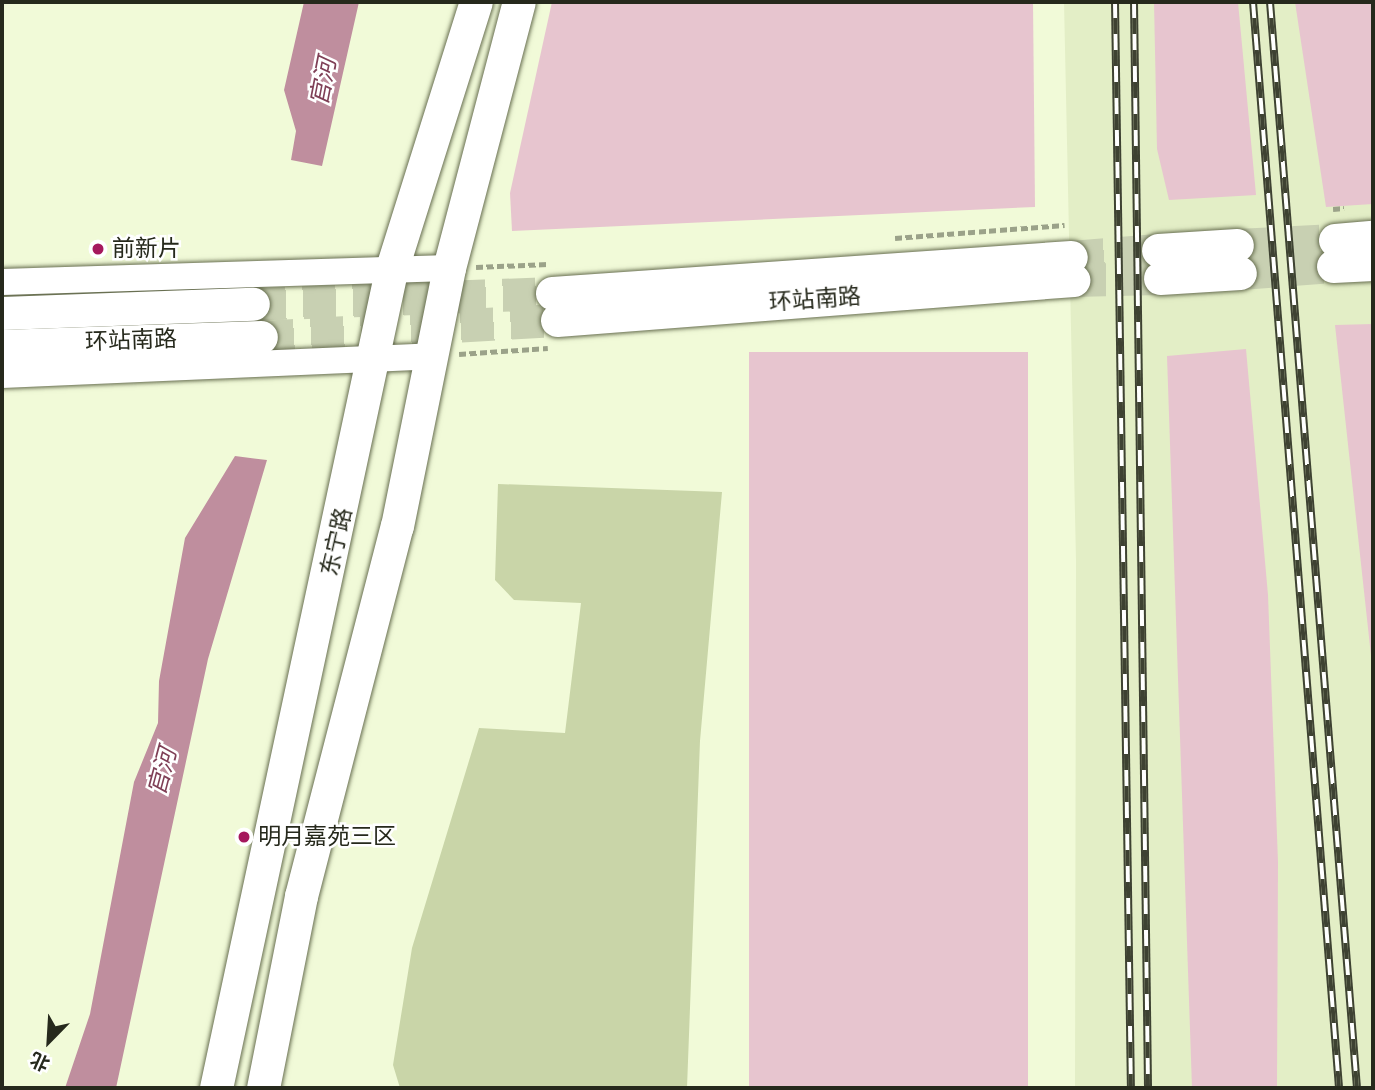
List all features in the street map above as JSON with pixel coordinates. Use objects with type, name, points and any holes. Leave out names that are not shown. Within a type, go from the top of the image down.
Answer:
[{"type":"main road","name":"东宁路","points":[[216,1088],[245,933],[377,355],[391,271],[476,2]]},
{"type":"main road","points":[[263,1088],[301,896],[397,526],[449,268],[519,2]]},
{"type":"main road","points":[[1373,237],[1334,253],[1373,264]]},
{"type":"main road","points":[[1159,264],[1239,259]]},
{"type":"main road","name":"环站南路","points":[[555,306],[1072,269]]},
{"type":"main road","name":"环站南路","points":[[2,313],[253,304]]},
{"type":"main road","name":"环站南路","points":[[2,346],[261,337]]},
{"type":"street","points":[[2,282],[449,268]]},
{"type":"street","points":[[2,375],[377,355],[433,356]]},
{"type":"shaded area","points":[[552,2],[1033,2],[1035,207],[512,231],[510,193]]},
{"type":"shaded area","points":[[1064,2],[1373,2],[1373,1088],[1075,1088],[1076,561]]},
{"type":"shaded area","points":[[1154,2],[1238,2],[1256,195],[1169,200],[1157,149]]},
{"type":"shaded area","points":[[1295,2],[1373,2],[1373,204],[1326,207]]},
{"type":"shaded area","points":[[1373,324],[1373,674],[1335,325]]},
{"type":"shaded area","points":[[1246,349],[1268,595],[1278,862],[1277,1088],[1192,1088],[1167,356]]},
{"type":"shaded area","points":[[749,352],[1028,352],[1028,1088],[749,1088]]},
{"type":"water","name":"官河","points":[[304,2],[359,2],[322,166],[291,160],[296,131],[284,90]]},
{"type":"water","name":"官河","points":[[235,456],[267,460],[208,659],[116,1088],[65,1088],[90,1014],[134,782],[158,723],[159,681],[185,538]]},
{"type":"building","points":[[498,484],[722,492],[700,741],[687,1088],[400,1088],[393,1065],[412,948],[479,728],[565,733],[581,603],[514,600],[495,580]]},
{"type":"tunnel","points":[[1237,245],[1335,240]]},
{"type":"tunnel","points":[[1071,257],[1158,250]]},
{"type":"tunnel","points":[[1240,273],[1333,266]]},
{"type":"tunnel","points":[[1073,280],[1160,278]]},
{"type":"tunnel","points":[[253,304],[552,293]]},
{"type":"tunnel","points":[[261,337],[557,320]]},
{"type":"railway","points":[[1115,2],[1131,1088]]},
{"type":"railway","points":[[1134,2],[1148,1088]]},
{"type":"railway","points":[[1253,2],[1339,1088]]},
{"type":"railway","points":[[1270,2],[1357,1088]]},
{"type":"place","name":"前新片","points":[[98,249]]},
{"type":"place","name":"明月嘉苑三区","points":[[244,837]]}]
